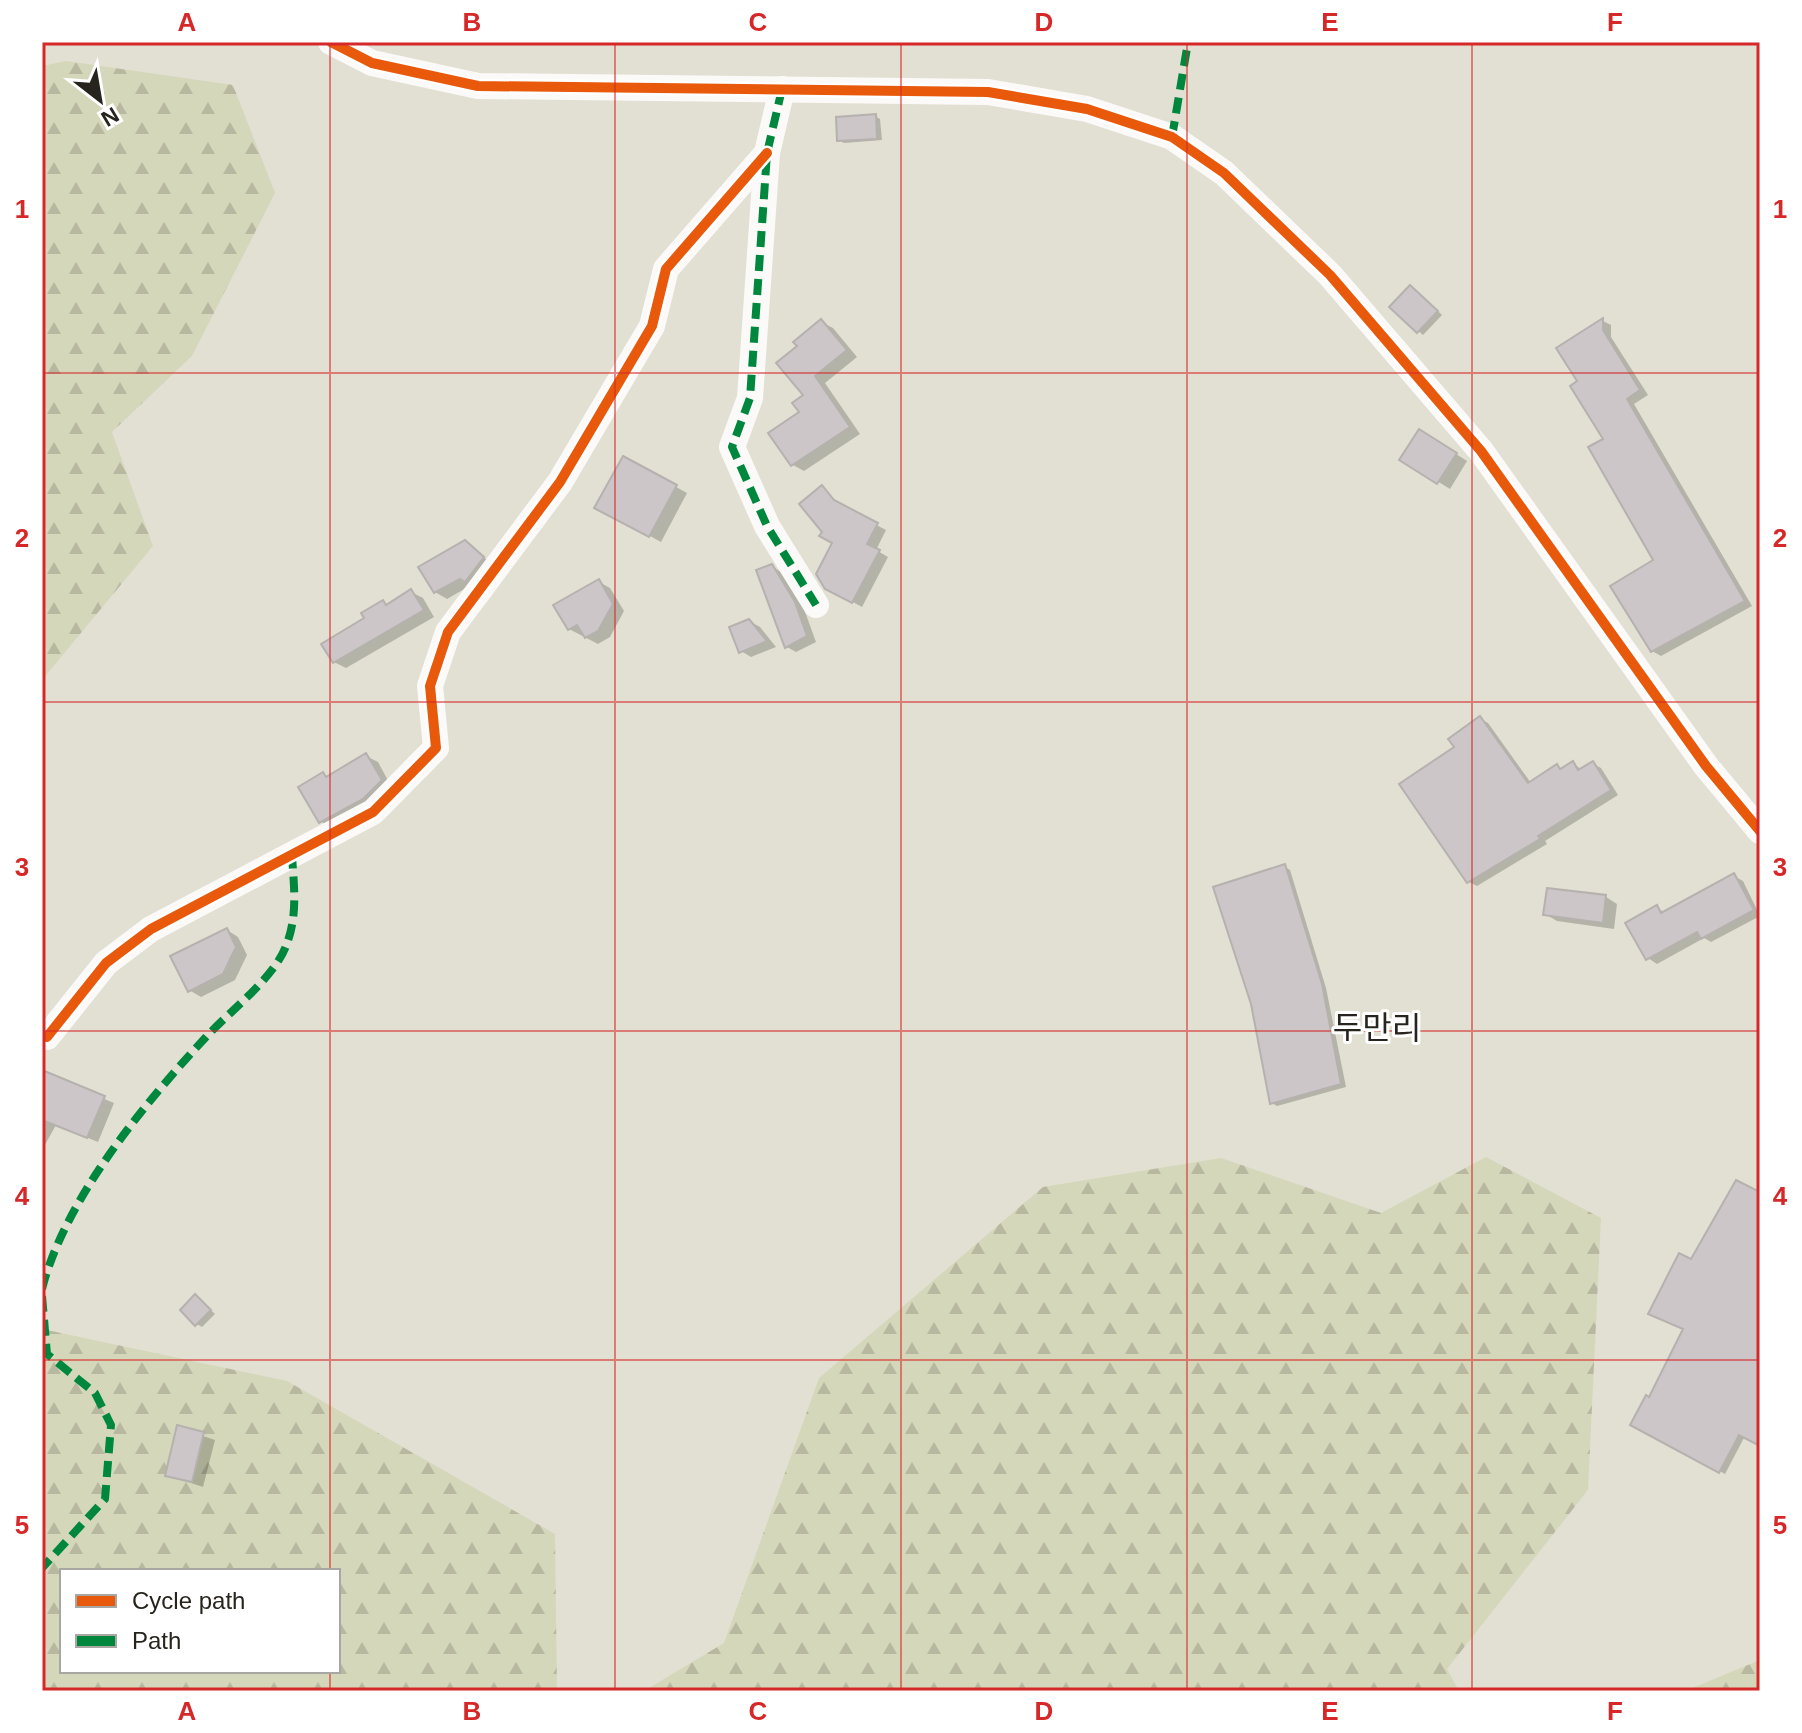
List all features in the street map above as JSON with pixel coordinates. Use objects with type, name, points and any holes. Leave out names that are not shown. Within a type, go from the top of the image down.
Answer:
[{"type":"street","points":[[331,42],[372,63],[478,86],[988,92],[1087,109],[1172,137],[1224,173],[1330,275],[1481,451],[1706,766],[1760,831]]},
{"type":"street","points":[[782,89],[767,153],[750,398],[732,447],[767,526],[816,605]]},
{"type":"street","points":[[47,1037],[106,963],[151,929],[373,812],[436,748],[430,686],[448,632],[560,482],[652,326],[666,269],[767,153]]},
{"type":"green space","points":[[66,61],[233,85],[275,193],[192,356],[112,432],[153,546],[42,680],[42,66]]},
{"type":"green space","points":[[1486,1157],[1601,1218],[1588,1490],[1447,1669],[1459,1691],[644,1691],[724,1643],[819,1378],[1043,1187],[1221,1158],[1381,1213]]},
{"type":"green space","points":[[42,1329],[287,1381],[555,1534],[557,1691],[42,1691]]},
{"type":"green space","points":[[1760,1660],[1760,1691],[1685,1691]]},
{"type":"building","points":[[876,114],[877,139],[837,141],[836,117]]},
{"type":"building","points":[[1410,285],[1438,311],[1417,333],[1389,307]]},
{"type":"building","points":[[1603,318],[1603,330],[1640,390],[1627,399],[1745,601],[1651,652],[1610,586],[1653,560],[1588,447],[1603,439],[1570,386],[1577,381],[1556,348]]},
{"type":"building","points":[[821,319],[847,350],[815,376],[850,427],[791,466],[768,433],[799,412],[792,403],[803,395],[776,363],[797,346],[793,342]]},
{"type":"building","points":[[1419,429],[1457,453],[1437,484],[1399,460]]},
{"type":"building","points":[[623,456],[677,485],[649,537],[594,508]]},
{"type":"building","points":[[822,485],[834,500],[878,523],[867,544],[880,550],[852,603],[825,589],[816,574],[832,543],[819,536],[822,532],[799,504]]},
{"type":"building","points":[[465,540],[484,557],[465,582],[460,579],[434,593],[418,567]]},
{"type":"building","points":[[772,564],[795,602],[807,636],[785,648],[756,570]]},
{"type":"building","points":[[599,579],[613,604],[598,631],[585,638],[577,625],[568,630],[553,605]]},
{"type":"building","points":[[411,589],[424,610],[333,663],[321,644],[364,618],[361,613],[383,600],[386,605]]},
{"type":"building","points":[[749,619],[767,641],[739,653],[729,627]]},
{"type":"building","points":[[1480,716],[1528,783],[1557,764],[1560,769],[1573,761],[1578,770],[1593,761],[1611,790],[1538,836],[1540,839],[1467,883],[1399,784],[1454,747],[1448,739]]},
{"type":"building","points":[[366,753],[382,780],[363,799],[319,823],[298,787],[323,772],[326,777]]},
{"type":"building","points":[[1285,864],[1322,984],[1341,1084],[1270,1104],[1251,1004],[1213,887]]},
{"type":"building","points":[[1734,873],[1754,910],[1701,939],[1697,932],[1646,960],[1625,923],[1657,905],[1661,913]]},
{"type":"building","points":[[1547,888],[1606,895],[1603,923],[1543,915]]},
{"type":"building","points":[[227,928],[236,947],[223,974],[188,992],[170,956]]},
{"type":"building","points":[[42,1070],[105,1096],[87,1138],[42,1120]]},
{"type":"building","points":[[1736,1180],[1760,1192],[1760,1446],[1739,1435],[1719,1473],[1630,1425],[1646,1395],[1649,1397],[1683,1329],[1648,1314],[1679,1253],[1691,1259]]},
{"type":"building","points":[[195,1294],[211,1310],[195,1326],[180,1310]]},
{"type":"building","points":[[177,1425],[204,1432],[192,1482],[165,1476]]},
{"type":"marked path","points":[[1172,137],[1188,42]]},
{"type":"marked path","points":[[782,89],[767,153],[750,398],[732,447],[767,526],[816,605]]},
{"type":"marked path","points":[[42,1289],[69,1221],[109,1154],[182,1063],[262,982],[280,958],[290,935],[294,913],[292,856]]},
{"type":"marked path","points":[[42,1296],[47,1354],[95,1393],[111,1425],[105,1499],[42,1568]]},
{"type":"cycle path","points":[[331,42],[372,63],[478,86],[988,92],[1087,109],[1172,137],[1224,173],[1330,275],[1481,451],[1706,766],[1760,831]]},
{"type":"cycle path","points":[[47,1037],[106,963],[151,929],[373,812],[436,748],[430,686],[448,632],[560,482],[652,326],[666,269],[767,153]]},
{"type":"district","name":"두만리","points":[[1377,1028]]}]
